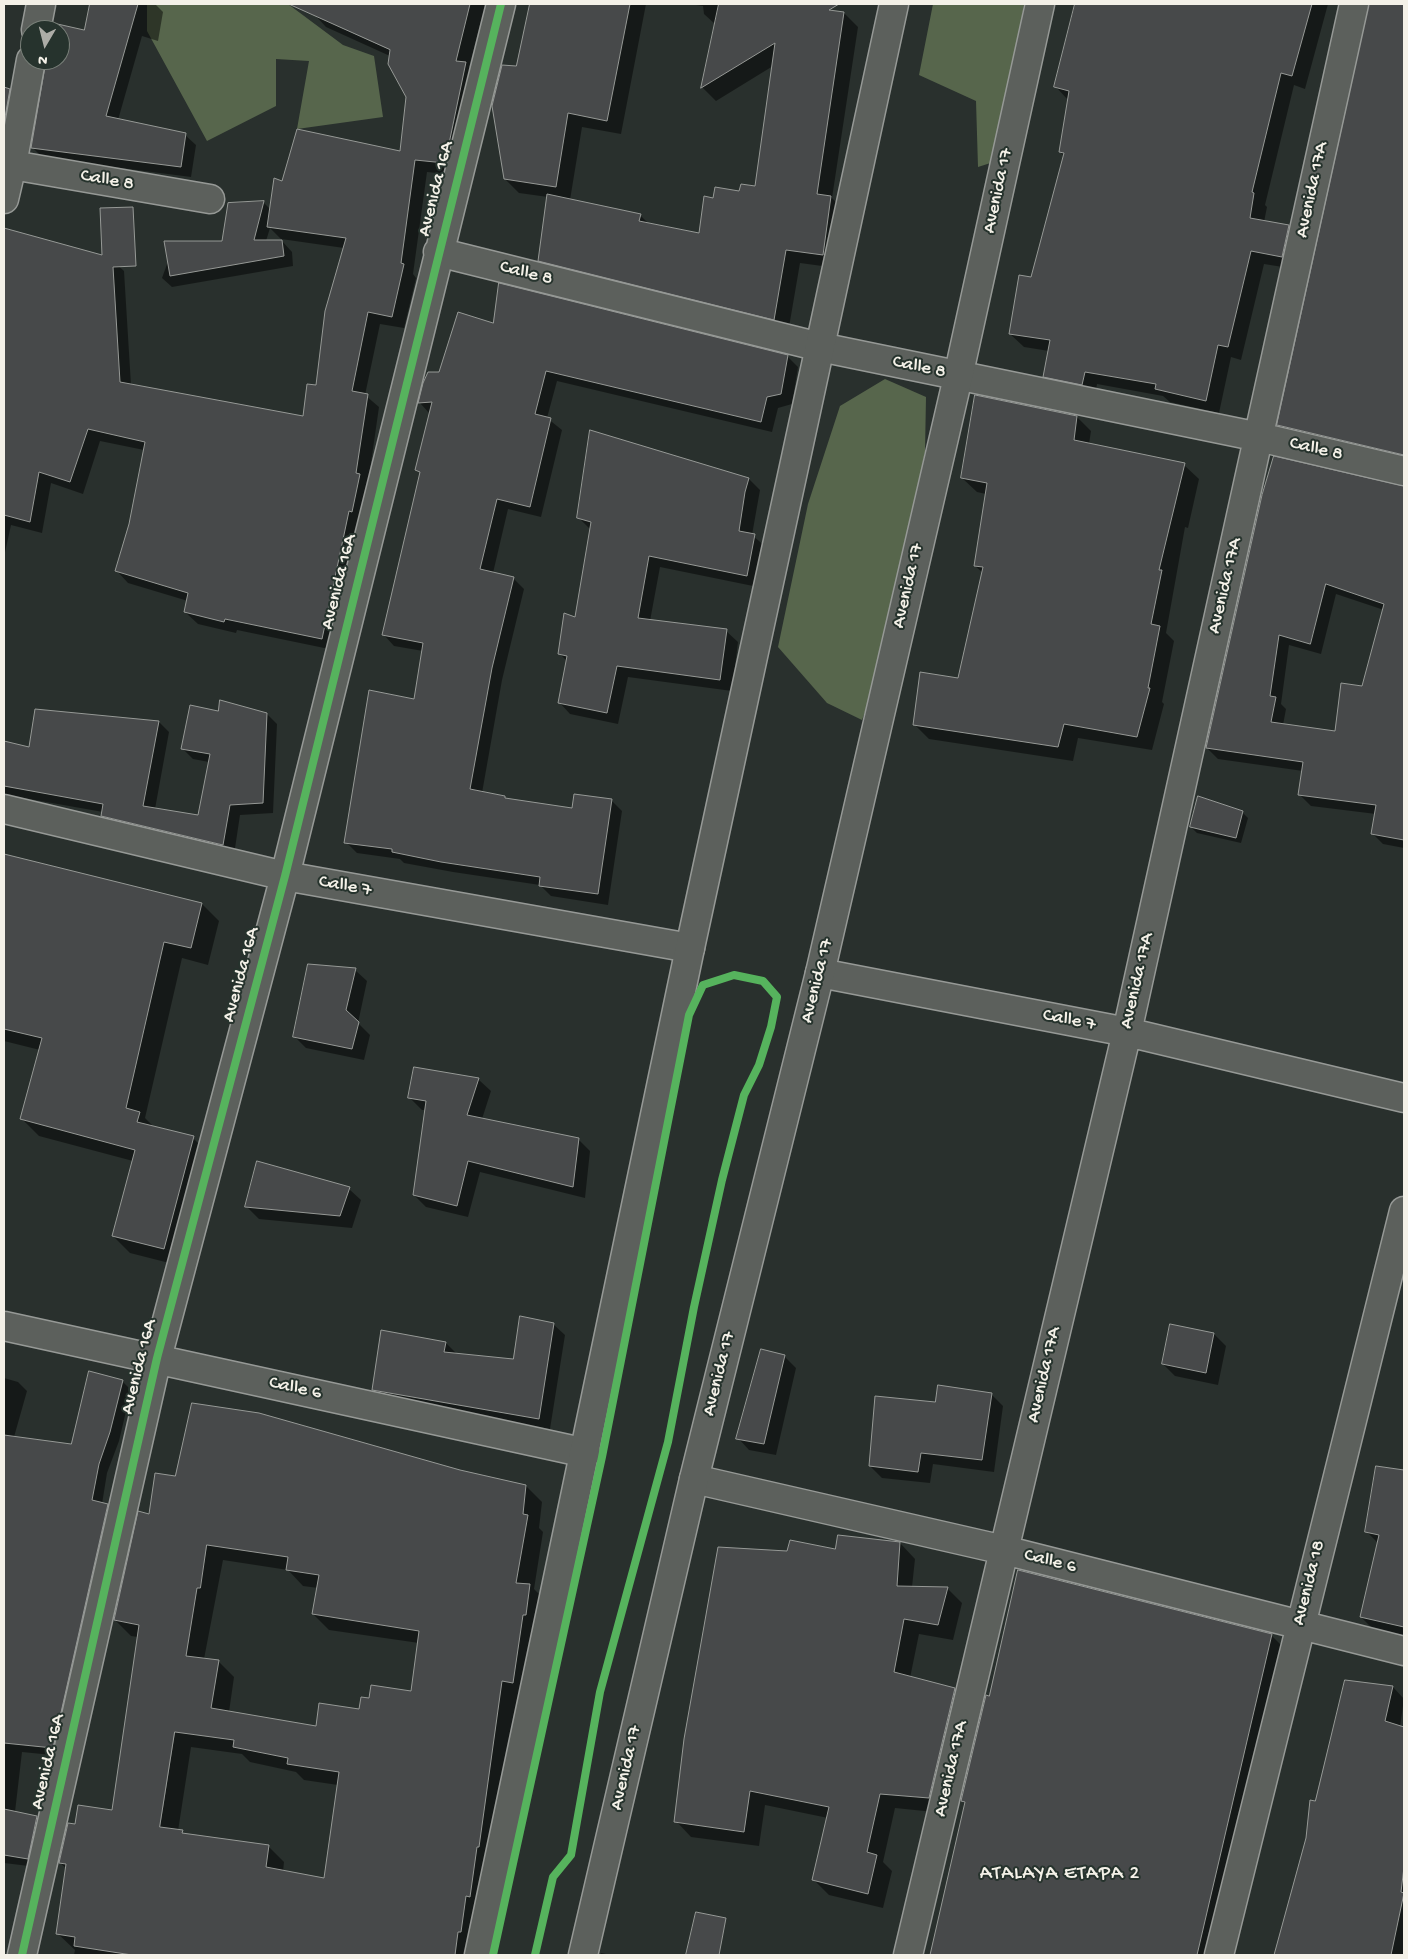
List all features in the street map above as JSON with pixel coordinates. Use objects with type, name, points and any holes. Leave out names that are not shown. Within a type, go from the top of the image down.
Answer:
[{"type":"street","points":[[38,20],[41,4]]},
{"type":"street","name":"Avenida 16A","points":[[22,1955],[157,1358],[285,876],[438,252],[501,4]]},
{"type":"street","points":[[479,1955],[586,1453],[690,948],[894,4]]},
{"type":"street","name":"Avenida 17","points":[[583,1955],[694,1479],[820,973],[958,376],[1040,4]]},
{"type":"street","name":"Avenida 17A","points":[[908,1955],[1126,1032],[1260,437],[1354,4]]},
{"type":"street","points":[[4,199],[8,164],[29,70]]},
{"type":"street","name":"Calle 8","points":[[8,164],[210,199]]},
{"type":"street","name":"Calle 8","points":[[438,252],[820,347],[1260,437],[1404,471]]},
{"type":"street","name":"Calle 7","points":[[4,809],[285,876],[690,948]]},
{"type":"street","name":"Calle 7","points":[[820,973],[1126,1032],[1404,1098]]},
{"type":"street","name":"Avenida 18","points":[[1219,1955],[1404,1211]]},
{"type":"street","name":"Calle 6","points":[[4,1326],[586,1453]]},
{"type":"street","name":"Calle 6","points":[[694,1479],[1004,1550],[1404,1651]]},
{"type":"street","points":[[4,1952],[18,1955]]},
{"type":"green space","points":[[147,4],[288,4],[343,45],[374,56],[383,117],[297,129],[309,61],[276,59],[276,106],[207,141],[147,31]]},
{"type":"green space","points":[[933,4],[1024,4],[1003,159],[978,167],[976,101],[919,75]]},
{"type":"green space","points":[[885,379],[926,397],[925,452],[901,576],[879,674],[862,720],[827,703],[778,647],[808,504],[840,406]]},
{"type":"building","points":[[90,4],[138,4],[106,116],[186,133],[181,167],[31,148],[44,70],[70,70],[70,27],[84,30]]},
{"type":"building","points":[[289,4],[470,4],[456,61],[466,62],[445,163],[415,160],[401,263],[404,264],[392,317],[368,312],[352,391],[368,394],[356,473],[360,474],[352,512],[349,511],[322,639],[225,619],[224,622],[184,612],[188,593],[115,571],[129,524],[145,442],[88,429],[70,482],[39,472],[30,522],[4,515],[4,228],[102,255],[100,208],[133,207],[136,266],[113,267],[120,382],[303,416],[307,384],[316,385],[325,311],[346,238],[267,227],[274,178],[282,181],[297,129],[400,151],[406,97],[388,64],[390,50]]},
{"type":"building","points":[[530,4],[630,4],[607,121],[568,113],[556,187],[504,179],[492,106],[502,65],[516,66]]},
{"type":"building","points":[[719,4],[839,4],[829,10],[844,12],[817,194],[831,196],[823,255],[786,250],[774,320],[538,261],[547,194],[641,214],[639,221],[699,233],[704,196],[713,198],[715,187],[739,191],[741,184],[755,186],[775,43],[701,88]]},
{"type":"building","points":[[1075,4],[1312,4],[1292,76],[1281,73],[1252,192],[1254,193],[1250,218],[1289,225],[1282,257],[1251,251],[1228,347],[1218,345],[1206,401],[1155,389],[1156,384],[1085,372],[1082,385],[1043,377],[1050,340],[1009,334],[1019,275],[1031,277],[1064,153],[1059,152],[1069,91],[1054,87]]},
{"type":"building","points":[[1369,4],[1404,4],[1404,455],[1277,425]]},
{"type":"building","points":[[4,87],[10,89],[4,123]]},
{"type":"building","points":[[264,201],[254,240],[282,240],[284,256],[170,276],[164,241],[222,241],[228,203]]},
{"type":"building","points":[[499,283],[788,355],[781,394],[767,397],[761,422],[546,371],[535,414],[551,418],[530,507],[497,499],[480,569],[514,577],[492,668],[470,789],[505,796],[505,798],[572,808],[574,794],[612,799],[598,894],[539,886],[540,877],[441,862],[392,852],[392,849],[344,843],[369,690],[414,699],[423,643],[382,635],[420,472],[415,470],[432,402],[418,403],[423,383],[428,372],[439,372],[458,312],[493,323]]},
{"type":"building","points":[[975,395],[1077,416],[1074,440],[1185,463],[1159,570],[1162,570],[1151,624],[1160,626],[1148,688],[1150,688],[1137,737],[1064,724],[1058,747],[913,725],[920,672],[958,678],[983,567],[974,566],[987,483],[961,478]]},
{"type":"building","points":[[590,430],[749,478],[739,531],[755,534],[747,576],[649,556],[638,618],[727,629],[720,680],[617,666],[607,713],[558,703],[567,656],[558,654],[564,613],[575,617],[591,522],[577,518]]},
{"type":"building","points":[[1274,456],[1404,486],[1404,840],[1371,834],[1376,805],[1298,795],[1303,762],[1206,748],[1262,495]],"holes":[[[1326,584],[1384,604],[1362,686],[1341,683],[1335,731],[1271,722],[1276,697],[1270,696],[1279,635],[1310,644]]]},
{"type":"building","points":[[220,700],[267,713],[263,803],[230,805],[223,845],[101,816],[103,804],[4,786],[4,741],[29,747],[35,709],[159,721],[143,806],[198,815],[210,754],[181,749],[190,705],[218,711]]},
{"type":"building","points":[[1198,796],[1243,811],[1236,838],[1190,827]]},
{"type":"building","points":[[4,854],[202,903],[191,948],[164,942],[126,1108],[140,1112],[137,1122],[194,1136],[164,1249],[112,1236],[135,1150],[20,1119],[42,1038],[4,1029]]},
{"type":"building","points":[[308,964],[356,968],[346,1010],[359,1022],[352,1049],[293,1037]]},
{"type":"building","points":[[414,1067],[479,1078],[467,1115],[579,1138],[573,1187],[468,1161],[457,1206],[413,1195],[426,1101],[408,1098]]},
{"type":"building","points":[[257,1161],[350,1187],[340,1216],[245,1207]]},
{"type":"building","points":[[520,1316],[554,1323],[539,1419],[372,1390],[381,1330],[446,1342],[444,1352],[513,1359]]},
{"type":"building","points":[[1170,1324],[1214,1333],[1206,1373],[1162,1364]]},
{"type":"building","points":[[761,1349],[785,1355],[764,1444],[736,1439]]},
{"type":"building","points":[[89,1371],[123,1380],[110,1432],[99,1464],[92,1500],[108,1504],[53,1748],[4,1743],[4,1435],[71,1444]]},
{"type":"building","points":[[938,1385],[992,1393],[982,1460],[921,1453],[918,1472],[869,1466],[875,1396],[935,1402]]},
{"type":"building","points":[[192,1403],[259,1413],[460,1470],[526,1485],[523,1514],[528,1515],[516,1583],[530,1584],[526,1615],[523,1615],[513,1683],[502,1681],[479,1847],[477,1847],[470,1897],[466,1896],[461,1932],[458,1932],[455,1955],[132,1955],[74,1946],[75,1937],[56,1934],[66,1864],[59,1863],[68,1823],[75,1824],[78,1805],[112,1810],[139,1625],[114,1620],[138,1511],[149,1514],[155,1473],[175,1476]],"holes":[[[207,1545],[288,1557],[286,1570],[319,1575],[312,1614],[419,1631],[411,1691],[371,1685],[369,1698],[361,1697],[359,1709],[319,1703],[316,1726],[211,1708],[219,1660],[186,1656],[197,1588],[200,1588]],[[175,1732],[234,1740],[233,1747],[288,1758],[287,1764],[339,1772],[324,1878],[266,1867],[269,1845],[182,1833],[183,1830],[160,1827]]]},
{"type":"building","points":[[1376,1466],[1404,1470],[1404,1627],[1360,1617],[1379,1535],[1365,1532]]},
{"type":"building","points":[[838,1535],[900,1542],[897,1586],[948,1587],[938,1625],[904,1619],[894,1672],[955,1688],[929,1798],[880,1794],[867,1852],[877,1855],[868,1894],[812,1880],[829,1807],[750,1791],[744,1832],[674,1822],[684,1739],[718,1547],[787,1551],[790,1540],[835,1549]]},
{"type":"building","points":[[1018,1570],[1272,1634],[1197,1955],[930,1955],[965,1802],[961,1801],[986,1695],[989,1696]]},
{"type":"building","points":[[1345,1680],[1393,1686],[1385,1721],[1404,1727],[1404,1867],[1401,1892],[1404,1893],[1391,1955],[1274,1955],[1306,1838],[1310,1800],[1315,1801]]},
{"type":"building","points":[[4,1809],[37,1816],[28,1859],[4,1855]]},
{"type":"building","points":[[696,1912],[726,1918],[719,1955],[686,1955]]},
{"type":"cycle path","points":[[22,1955],[157,1358],[285,876],[501,4]]},
{"type":"cycle path","points":[[493,1955],[602,1457],[689,1015],[703,985],[734,975],[763,981],[777,997],[771,1027],[759,1065],[744,1095],[722,1180],[694,1307],[668,1442],[600,1692],[571,1855],[553,1877],[535,1955]]},
{"type":"district","name":"ATALAYA ETAPA 2","points":[[1060,1875]]}]
